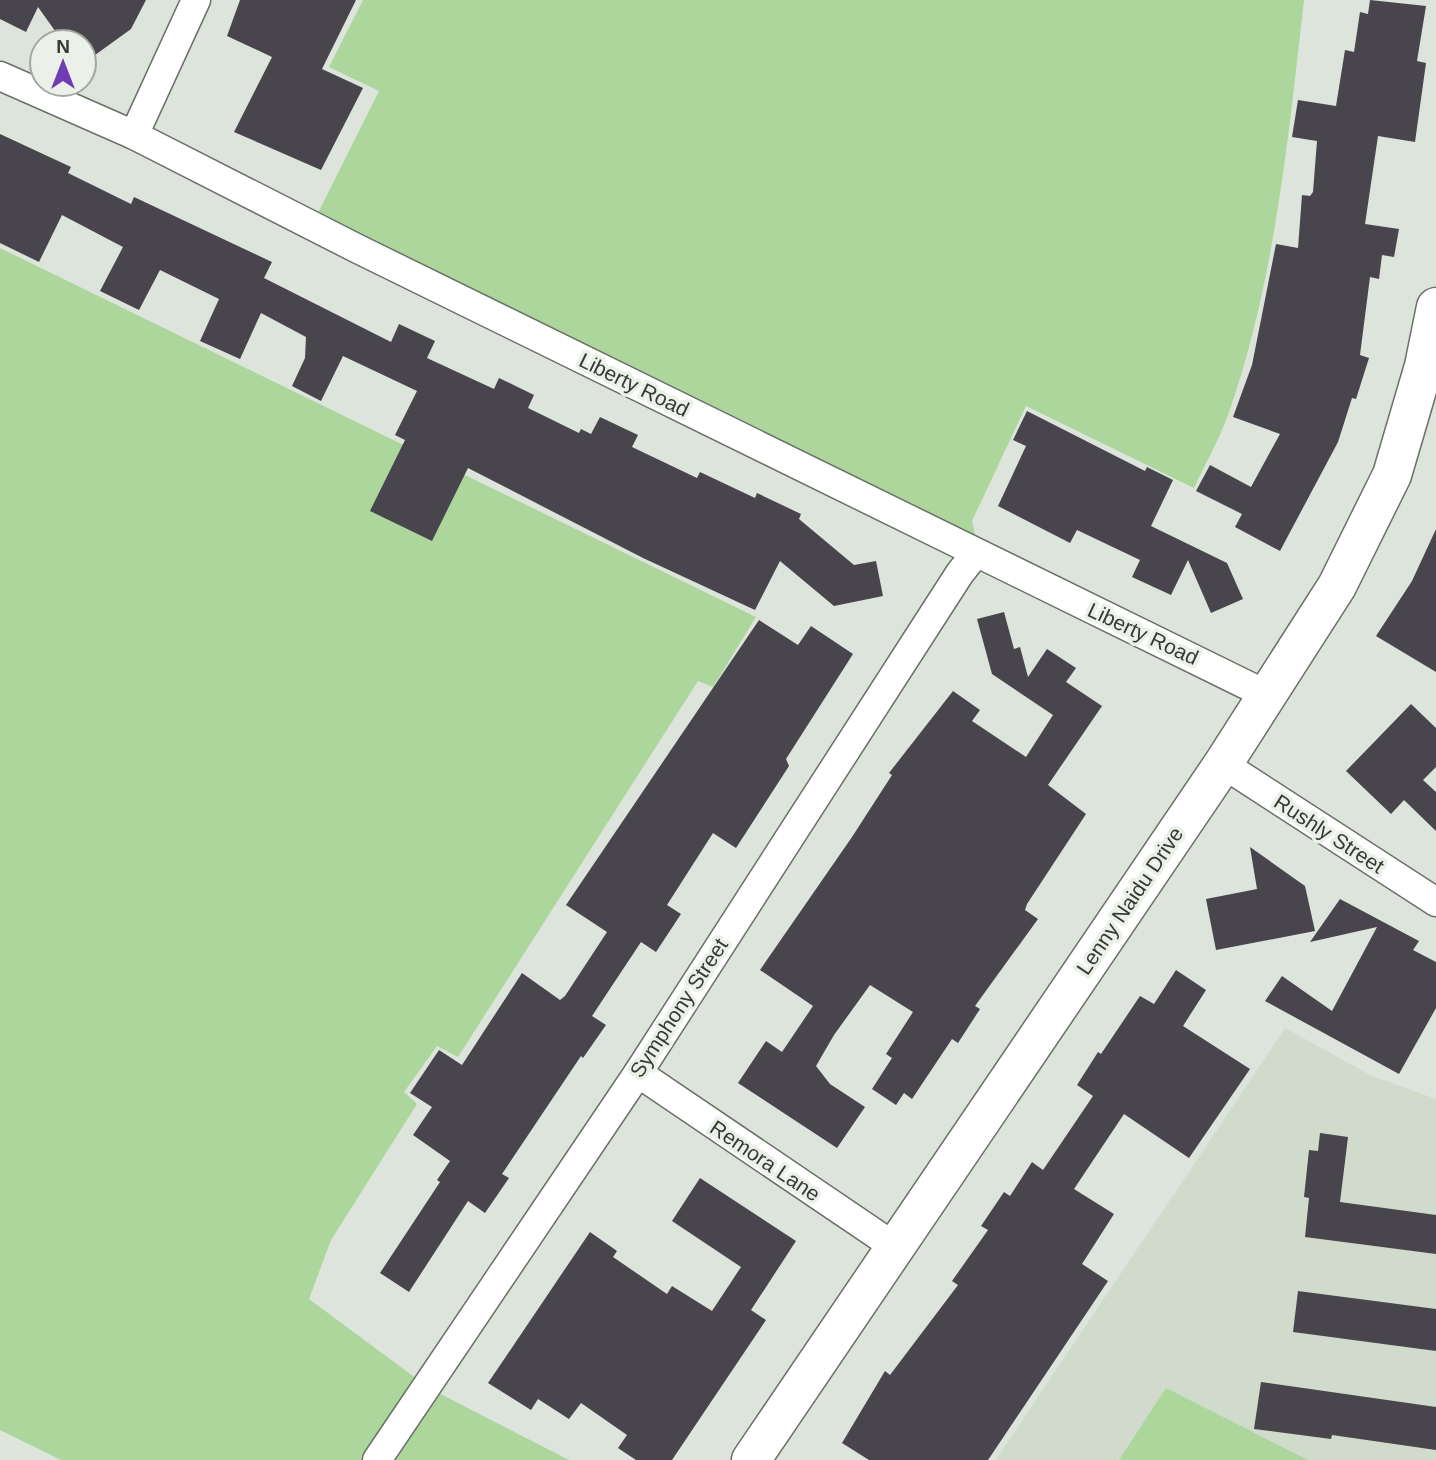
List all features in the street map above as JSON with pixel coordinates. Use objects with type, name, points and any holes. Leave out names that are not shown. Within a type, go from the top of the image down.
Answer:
[{"type":"street","points":[[134,135],[196,0]]},
{"type":"street","name":"Liberty Road","points":[[0,76],[134,135],[976,554],[1267,695]]},
{"type":"street","name":"Lenny Naidu Drive","points":[[751,1460],[1223,764],[1337,586],[1392,475],[1424,366],[1436,307]]},
{"type":"street","name":"Symphony Street","points":[[377,1460],[638,1073],[960,573],[976,554]]},
{"type":"street","name":"Rushly Street","points":[[1223,764],[1436,902]]},
{"type":"street","name":"Remora Lane","points":[[638,1073],[895,1247]]},
{"type":"shaded area","points":[[1285,1028],[1372,1076],[1436,1099],[1436,1460],[996,1460]]},
{"type":"green space","points":[[363,0],[1304,0],[1278,210],[1257,314],[1228,415],[1194,488],[1026,406],[972,521],[979,551],[312,225],[379,91],[329,67]]},
{"type":"green space","points":[[0,248],[756,617],[713,687],[698,681],[458,1057],[437,1046],[404,1092],[417,1104],[331,1240],[309,1299],[429,1388],[569,1460],[61,1460],[0,1430]]},
{"type":"green space","points":[[1166,1388],[1308,1460],[1119,1460]]},
{"type":"building","points":[[0,0],[146,0],[131,29],[98,53],[98,28],[53,28],[38,7],[26,32],[0,19]]},
{"type":"building","points":[[240,0],[356,0],[322,69],[363,88],[321,170],[234,132],[272,57],[227,36]]},
{"type":"building","points":[[1370,0],[1426,6],[1417,61],[1426,63],[1415,142],[1378,136],[1365,224],[1399,229],[1394,257],[1382,255],[1379,279],[1370,277],[1360,355],[1369,358],[1356,399],[1352,398],[1338,442],[1280,551],[1235,527],[1242,514],[1196,491],[1210,465],[1251,487],[1280,434],[1233,417],[1252,365],[1276,244],[1298,248],[1302,195],[1310,196],[1313,192],[1317,141],[1292,137],[1298,100],[1336,106],[1345,50],[1354,52],[1360,12],[1368,14]]},
{"type":"building","points":[[0,134],[71,167],[68,173],[131,204],[134,197],[272,262],[264,278],[391,342],[399,324],[435,341],[427,358],[494,389],[499,378],[534,395],[528,408],[579,433],[581,429],[591,434],[600,417],[638,435],[632,447],[697,478],[700,472],[755,498],[757,493],[801,514],[799,519],[854,565],[876,561],[883,596],[834,606],[780,561],[755,610],[643,558],[468,468],[432,541],[370,511],[405,440],[395,435],[417,391],[343,356],[321,401],[292,386],[305,358],[306,337],[261,313],[240,359],[200,341],[219,299],[160,270],[139,310],[100,291],[123,247],[62,215],[39,262],[0,243]]},
{"type":"building","points":[[1027,411],[1145,471],[1147,467],[1173,480],[1151,526],[1227,563],[1243,599],[1211,613],[1188,560],[1171,595],[1132,577],[1140,560],[1077,530],[1070,543],[998,506],[1026,446],[1013,440]]},
{"type":"building","points":[[1436,529],[1436,672],[1376,636],[1412,581]]},
{"type":"building","points":[[1004,612],[1014,649],[1020,647],[1028,677],[1047,649],[1076,668],[1066,682],[1102,706],[1048,785],[1086,814],[1027,904],[1025,910],[1038,919],[975,1006],[980,1009],[958,1043],[952,1039],[912,1099],[904,1093],[896,1105],[872,1089],[892,1058],[886,1054],[913,1012],[870,985],[834,1035],[816,1066],[830,1084],[865,1107],[837,1148],[738,1083],[766,1041],[782,1052],[813,1006],[760,970],[852,837],[892,775],[889,773],[953,691],[980,710],[972,721],[1026,757],[1053,715],[992,674],[977,619]]},
{"type":"building","points":[[759,620],[798,645],[811,626],[853,654],[786,759],[789,766],[736,848],[713,833],[667,905],[681,914],[656,952],[641,942],[592,1016],[606,1025],[583,1058],[581,1056],[502,1174],[509,1178],[485,1213],[468,1201],[409,1292],[380,1273],[440,1182],[437,1180],[450,1161],[413,1135],[432,1107],[410,1093],[439,1050],[462,1065],[522,973],[560,1000],[565,996],[607,932],[566,905]]},
{"type":"building","points":[[1411,704],[1436,728],[1436,767],[1423,780],[1436,792],[1436,831],[1404,800],[1391,814],[1346,771]]},
{"type":"building","points":[[1250,847],[1305,886],[1315,931],[1216,950],[1206,899],[1257,889]]},
{"type":"building","points":[[1340,899],[1419,941],[1413,950],[1436,962],[1436,1008],[1399,1074],[1265,1001],[1282,976],[1332,1011],[1377,927],[1310,942]]},
{"type":"building","points":[[1176,970],[1206,990],[1183,1026],[1250,1069],[1189,1158],[1124,1114],[1074,1189],[1114,1214],[1082,1264],[1108,1281],[988,1460],[869,1460],[842,1443],[885,1371],[890,1375],[958,1285],[952,1281],[988,1230],[981,1226],[1004,1192],[1010,1196],[1032,1162],[1043,1170],[1093,1096],[1077,1085],[1098,1052],[1101,1054],[1140,996],[1154,1004]]},
{"type":"building","points":[[1320,1133],[1348,1137],[1340,1202],[1436,1215],[1436,1254],[1305,1237],[1309,1198],[1304,1197],[1309,1150],[1318,1151]]},
{"type":"building","points":[[700,1178],[796,1241],[751,1310],[766,1320],[672,1460],[636,1460],[618,1448],[627,1435],[581,1403],[569,1419],[538,1399],[531,1410],[488,1383],[590,1232],[617,1251],[613,1257],[667,1294],[672,1286],[712,1311],[741,1267],[672,1221]]},
{"type":"building","points":[[1298,1291],[1436,1309],[1436,1351],[1293,1332]]},
{"type":"building","points":[[1261,1382],[1436,1407],[1436,1450],[1332,1435],[1331,1439],[1254,1429]]}]
